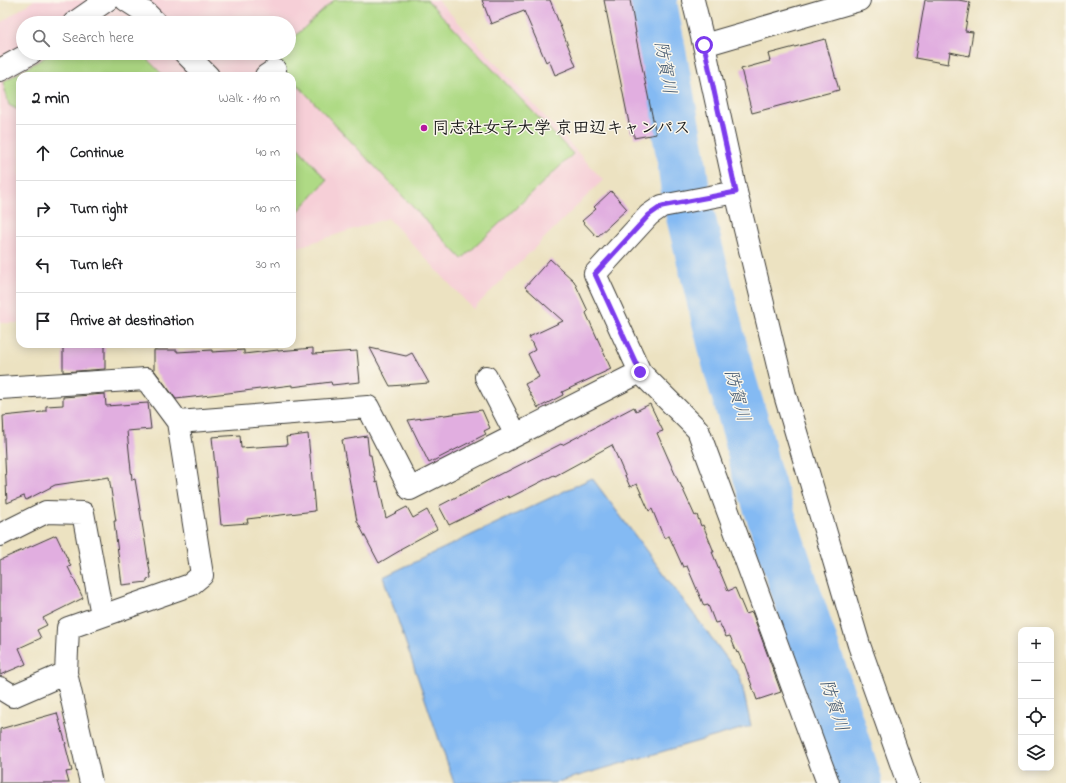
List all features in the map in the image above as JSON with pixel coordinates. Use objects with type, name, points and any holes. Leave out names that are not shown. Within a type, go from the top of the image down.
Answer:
[{"type":"street","points":[[84,16],[107,0]]},
{"type":"street","points":[[126,0],[149,16]]},
{"type":"street","points":[[693,0],[704,45],[727,194],[859,645],[908,783]]},
{"type":"street","points":[[704,45],[859,0]]},
{"type":"street","points":[[0,70],[18,60]]},
{"type":"street","points":[[192,60],[204,72]]},
{"type":"street","points":[[727,194],[662,206],[649,215],[595,274],[640,372],[698,430],[828,783]]},
{"type":"street","points":[[178,422],[368,407],[410,489],[640,372]]},
{"type":"street","points":[[486,377],[516,435]]},
{"type":"street","points":[[0,388],[146,378],[178,422],[202,575],[190,585],[68,628],[66,673],[92,783]]},
{"type":"street","points":[[0,535],[46,512],[83,513],[102,616]]},
{"type":"street","points":[[0,688],[13,696],[66,673]]},
{"type":"shaded area","name":"同志社女子大学 京田辺キャンパス","points":[[34,0],[438,0],[603,180],[473,309],[388,218],[296,248],[296,72],[16,72],[16,323],[0,323],[0,23]]},
{"type":"green space","points":[[334,0],[427,0],[573,154],[462,259],[296,83],[296,72],[285,72],[274,60],[296,60],[296,35]]},
{"type":"green space","points":[[40,60],[148,60],[160,72],[20,72]]},
{"type":"green space","points":[[16,74],[16,109],[9,105],[3,82]]},
{"type":"green space","points":[[296,145],[327,180],[296,214]]},
{"type":"water","points":[[592,478],[740,676],[751,726],[554,783],[454,783],[383,577]]},
{"type":"building","points":[[482,0],[550,0],[576,66],[555,75],[549,60],[546,62],[524,11],[491,24]]},
{"type":"building","points":[[604,0],[630,0],[635,33],[656,134],[634,138],[634,133],[631,133]]},
{"type":"building","points":[[925,0],[958,0],[970,2],[965,31],[973,32],[969,56],[950,52],[948,64],[915,58]]},
{"type":"building","points":[[825,39],[839,90],[752,113],[741,69],[770,61],[768,54]]},
{"type":"building","points":[[611,191],[627,209],[597,237],[582,221],[596,209],[594,207]]},
{"type":"building","points":[[550,259],[574,281],[588,311],[586,313],[611,369],[562,392],[563,395],[538,408],[525,384],[539,377],[528,354],[535,350],[529,337],[563,321],[525,287]]},
{"type":"building","points":[[63,348],[105,348],[105,369],[63,372]]},
{"type":"building","points":[[313,348],[313,354],[357,351],[360,382],[332,385],[331,382],[292,387],[292,385],[176,399],[154,370],[154,350],[177,350],[177,352],[212,350],[212,352],[244,350],[244,354]]},
{"type":"building","points":[[370,348],[406,356],[412,353],[429,383],[390,386]]},
{"type":"building","points":[[105,394],[106,406],[148,403],[151,429],[127,431],[132,480],[135,479],[151,578],[147,579],[147,582],[122,585],[114,521],[116,521],[109,477],[55,485],[26,500],[24,496],[7,503],[3,416],[43,412],[46,411],[46,406],[63,405],[63,397]]},
{"type":"building","points":[[650,404],[663,431],[657,433],[695,516],[697,515],[701,526],[703,525],[728,591],[735,588],[746,614],[752,612],[781,692],[757,700],[744,663],[738,652],[737,653],[730,636],[726,637],[719,622],[715,623],[708,605],[704,606],[687,566],[683,567],[669,536],[664,538],[652,509],[649,511],[637,484],[630,487],[612,445],[555,476],[554,475],[509,498],[508,496],[449,525],[439,506],[504,472],[561,444],[562,445],[634,407],[636,411]]},
{"type":"building","points":[[482,410],[490,428],[484,431],[486,434],[429,463],[408,420]]},
{"type":"building","points":[[308,434],[315,511],[247,519],[248,523],[221,525],[212,437],[240,435],[241,448],[287,445],[286,437]]},
{"type":"building","points":[[367,436],[369,455],[371,455],[376,483],[378,482],[386,518],[407,507],[413,518],[427,510],[437,529],[400,549],[401,550],[379,563],[357,521],[342,440]]},
{"type":"building","points":[[56,535],[71,566],[68,567],[83,598],[43,618],[47,625],[37,630],[41,638],[19,648],[26,664],[0,675],[0,560]]},
{"type":"building","points":[[57,713],[72,771],[66,772],[69,783],[0,783],[0,729]]},
{"type":"waterway","name":"防賀川","points":[[652,0],[681,157],[687,202],[728,368],[748,435],[755,468],[858,783]]},
{"type":"place","name":"同志社女子大学 京田辺キャンパス","points":[[424,128]]},
{"type":"route","points":[[640,372],[595,274],[649,215],[662,206],[736,192],[704,45]]}]
